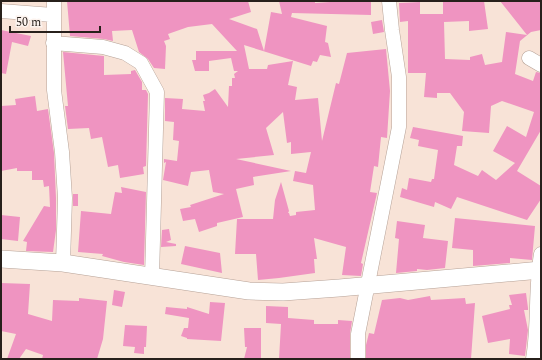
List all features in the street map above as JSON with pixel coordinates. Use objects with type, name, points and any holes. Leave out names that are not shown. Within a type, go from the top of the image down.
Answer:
[{"type":"street","points":[[358,359],[358,334],[399,127],[399,77],[389,1]]},
{"type":"street","points":[[1,11],[54,8],[54,90],[62,152],[65,198],[63,263]]},
{"type":"street","points":[[53,44],[103,47],[126,52],[141,64],[157,92],[152,277]]},
{"type":"street","points":[[529,58],[541,65]]},
{"type":"street","points":[[1,258],[63,263],[248,291],[283,292],[368,286],[540,265],[534,359]]},
{"type":"building","points":[[67,1],[248,1],[251,12],[229,19],[257,29],[264,51],[271,12],[282,14],[279,1],[315,1],[315,3],[371,1],[371,15],[292,13],[291,17],[327,26],[325,42],[328,43],[331,57],[320,55],[317,62],[313,61],[311,66],[244,45],[249,69],[267,69],[268,65],[293,61],[288,85],[297,87],[295,100],[318,98],[322,141],[336,83],[339,84],[347,53],[386,49],[390,91],[387,138],[381,137],[378,167],[374,166],[370,192],[377,193],[361,263],[363,264],[361,276],[342,275],[346,247],[314,238],[317,259],[314,259],[315,273],[258,280],[256,254],[235,254],[237,219],[273,219],[275,200],[281,182],[290,216],[296,215],[296,212],[315,210],[313,185],[293,181],[295,171],[306,173],[311,152],[291,154],[291,142],[287,143],[283,112],[266,128],[274,155],[236,159],[291,171],[253,177],[254,185],[236,189],[243,217],[217,223],[217,226],[199,232],[195,219],[183,221],[180,209],[191,207],[190,205],[224,194],[213,192],[209,170],[191,172],[188,186],[163,180],[166,162],[164,163],[164,159],[177,161],[179,141],[173,140],[174,122],[165,121],[165,98],[183,99],[182,109],[205,111],[203,101],[205,101],[203,95],[215,89],[228,107],[229,86],[232,86],[232,78],[235,78],[234,74],[238,71],[234,71],[231,58],[209,61],[209,71],[195,71],[192,60],[196,60],[196,51],[237,51],[212,24],[188,27],[168,34],[170,39],[164,41],[166,46],[165,69],[154,68],[148,59],[139,52],[132,30],[112,31],[113,41],[70,36]]},
{"type":"building","points":[[443,1],[484,1],[488,29],[469,31],[469,21],[444,22],[445,59],[470,60],[470,57],[482,54],[485,65],[502,62],[506,32],[527,35],[500,1],[541,1],[541,30],[531,32],[520,41],[515,74],[533,81],[536,72],[541,73],[541,130],[517,171],[541,186],[541,199],[527,220],[457,197],[451,209],[435,202],[434,207],[400,197],[402,188],[407,190],[409,178],[431,182],[432,179],[434,179],[438,150],[418,146],[419,140],[410,138],[413,127],[463,136],[462,146],[457,146],[454,165],[478,176],[482,170],[496,180],[515,163],[493,151],[507,126],[526,137],[534,112],[502,101],[491,106],[489,133],[462,131],[464,112],[450,93],[437,93],[437,98],[424,97],[426,73],[408,73],[408,21],[400,22],[399,3],[420,2],[420,14],[443,14]]},
{"type":"building","points":[[382,20],[384,32],[373,34],[371,22]]},
{"type":"building","points":[[1,30],[31,36],[28,46],[12,42],[6,74],[1,73]]},
{"type":"building","points":[[63,52],[104,56],[104,75],[131,74],[131,71],[135,70],[142,82],[142,90],[146,90],[148,94],[146,166],[143,167],[144,174],[120,178],[118,165],[108,167],[102,137],[91,139],[89,128],[68,129],[65,106],[68,106]]},
{"type":"building","points":[[35,96],[37,111],[48,109],[54,153],[56,230],[53,252],[26,251],[27,242],[23,241],[44,206],[50,207],[49,186],[44,187],[43,180],[32,180],[32,171],[17,171],[17,168],[1,171],[1,106],[16,105],[15,99]]},
{"type":"building","points":[[121,187],[146,192],[144,265],[124,262],[102,256],[103,254],[78,252],[81,211],[111,214],[115,192],[122,193]]},
{"type":"building","points":[[73,194],[78,194],[78,206],[73,206]]},
{"type":"building","points":[[1,215],[20,217],[18,241],[1,239]]},
{"type":"building","points":[[455,218],[535,226],[532,260],[510,258],[510,263],[473,266],[473,250],[452,248]]},
{"type":"building","points":[[397,221],[425,225],[423,238],[448,241],[445,268],[427,270],[417,269],[417,271],[396,273],[399,239],[395,238]]},
{"type":"building","points":[[169,229],[171,240],[166,242],[176,244],[176,246],[161,247],[162,230]]},
{"type":"building","points":[[185,246],[220,253],[222,273],[181,264]]},
{"type":"building","points":[[1,283],[30,284],[28,314],[52,321],[53,300],[79,301],[79,298],[107,301],[103,339],[97,359],[42,359],[43,355],[26,349],[19,359],[7,359],[16,334],[1,331]]},
{"type":"building","points":[[114,290],[125,292],[122,307],[112,305]]},
{"type":"building","points":[[526,293],[528,310],[524,310],[528,330],[525,356],[509,354],[510,339],[488,343],[482,316],[510,309],[509,305],[512,305],[509,295]]},
{"type":"building","points":[[430,296],[431,300],[465,298],[466,304],[475,303],[471,359],[366,359],[366,345],[369,333],[374,334],[382,300],[400,298],[408,300]]},
{"type":"building","points":[[210,302],[225,303],[221,341],[187,339],[181,336],[184,328],[188,328],[189,318],[165,314],[166,307],[187,309],[187,307],[209,314]]},
{"type":"building","points":[[266,306],[288,307],[288,318],[314,320],[314,324],[338,324],[338,320],[352,321],[350,334],[350,359],[279,359],[281,324],[266,323]]},
{"type":"building","points":[[125,325],[147,326],[146,347],[144,347],[144,354],[134,353],[135,347],[123,346]]},
{"type":"building","points":[[244,328],[261,328],[261,359],[244,359],[247,347],[245,347]]}]
